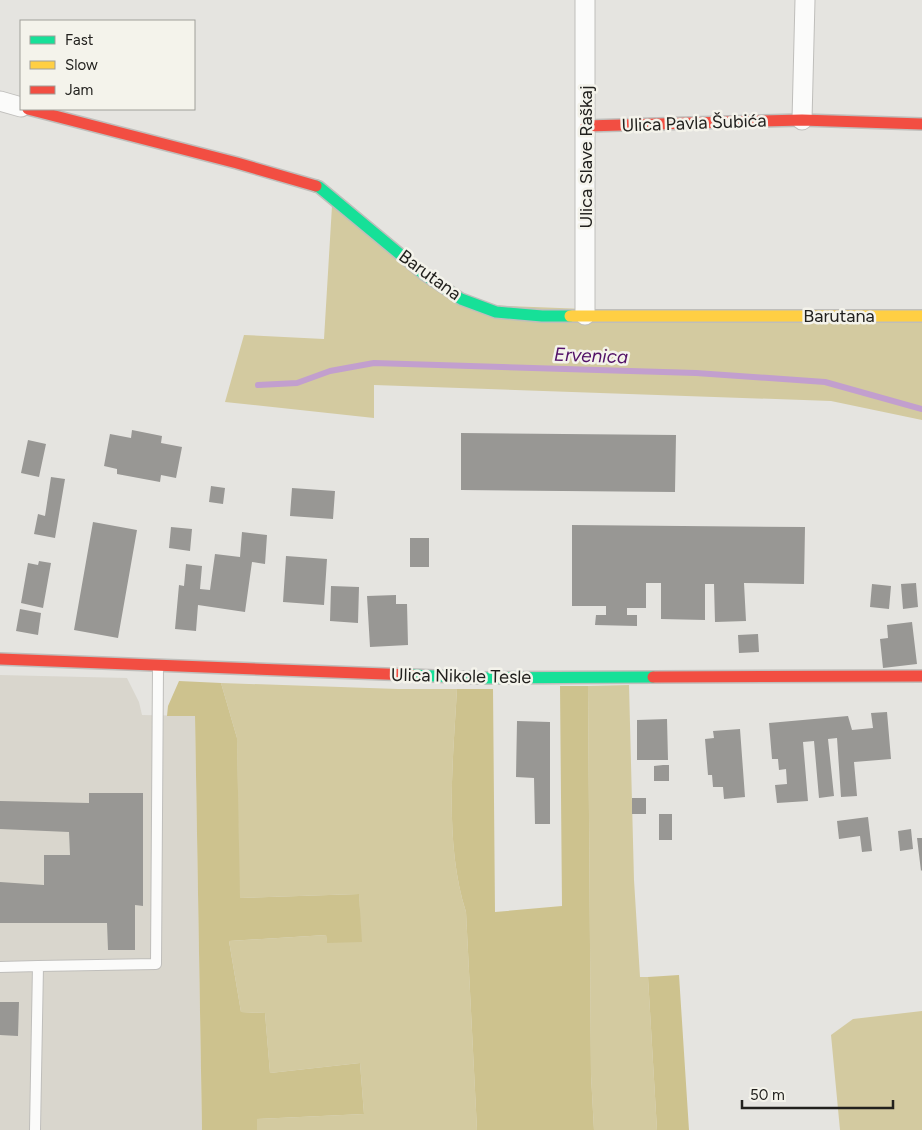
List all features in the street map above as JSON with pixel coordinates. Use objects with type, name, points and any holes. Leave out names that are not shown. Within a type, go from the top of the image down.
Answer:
[{"type":"street","name":"Ulica Slave Raškaj","points":[[585,0],[586,315]]},
{"type":"street","points":[[802,120],[805,0]]},
{"type":"street","points":[[0,102],[20,107]]},
{"type":"street","name":"Barutana","points":[[32,110],[237,163],[319,187],[425,275],[461,299],[496,312],[542,316],[922,316]]},
{"type":"street","name":"Ulica Pavla Šubića","points":[[586,126],[802,120],[922,124]]},
{"type":"street","name":"Ulica Nikole Tesle","points":[[0,659],[158,667],[482,678],[922,676]]},
{"type":"lane","points":[[0,966],[156,964],[158,667]]},
{"type":"lane","points":[[35,1130],[38,966]]},
{"type":"shaded area","points":[[332,206],[456,304],[922,322],[922,420],[831,401],[374,385],[374,418],[225,402],[244,335],[324,339]]},
{"type":"shaded area","points":[[0,675],[127,678],[139,702],[142,715],[195,716],[202,1130],[0,1130]]},
{"type":"shaded area","points":[[179,681],[221,683],[237,738],[240,898],[359,894],[362,942],[327,943],[326,935],[229,941],[241,1012],[265,1013],[270,1073],[360,1063],[364,1114],[257,1119],[257,1130],[202,1130],[195,716],[167,716],[168,706]]},
{"type":"shaded area","points":[[221,683],[457,689],[452,773],[452,830],[459,886],[466,912],[477,1130],[257,1130],[257,1119],[364,1114],[360,1063],[270,1073],[265,1013],[241,1012],[229,941],[326,935],[327,942],[361,942],[359,894],[239,898],[237,738]]},
{"type":"shaded area","points":[[629,685],[634,880],[640,977],[648,977],[657,1130],[594,1130],[591,1075],[588,686]]},
{"type":"shaded area","points":[[560,686],[588,686],[591,1075],[594,1130],[477,1130],[466,912],[459,886],[452,830],[452,773],[457,689],[493,689],[495,912],[562,906]]},
{"type":"shaded area","points":[[679,975],[689,1130],[657,1130],[648,977]]},
{"type":"shaded area","points":[[922,1011],[922,1130],[840,1130],[831,1035],[853,1019]]},
{"type":"building","points":[[132,430],[162,436],[161,443],[182,447],[176,478],[161,475],[160,482],[117,474],[117,469],[104,466],[110,434],[131,438]]},
{"type":"building","points":[[461,433],[676,435],[675,492],[461,490]]},
{"type":"building","points":[[28,440],[46,444],[39,477],[21,473]]},
{"type":"building","points":[[51,477],[65,479],[55,538],[34,534],[38,514],[45,516]]},
{"type":"building","points":[[211,486],[225,488],[223,504],[209,502]]},
{"type":"building","points":[[292,488],[335,491],[333,519],[290,516]]},
{"type":"building","points":[[93,522],[137,530],[118,638],[74,630]]},
{"type":"building","points":[[572,525],[805,527],[804,584],[744,583],[746,621],[715,622],[714,584],[705,584],[705,620],[661,619],[661,583],[646,583],[646,608],[627,608],[627,615],[637,615],[637,626],[595,625],[596,615],[606,615],[606,606],[572,606]]},
{"type":"building","points":[[171,527],[192,529],[190,551],[169,548]]},
{"type":"building","points":[[242,532],[267,535],[265,564],[252,562],[245,612],[198,605],[196,631],[175,629],[179,585],[184,586],[186,564],[202,566],[200,589],[210,590],[215,554],[240,557]]},
{"type":"building","points":[[410,538],[429,538],[429,567],[410,567]]},
{"type":"building","points":[[286,556],[327,559],[324,605],[283,602]]},
{"type":"building","points":[[39,561],[51,563],[43,608],[21,603],[28,563],[38,565]]},
{"type":"building","points":[[916,583],[918,607],[903,609],[901,584]]},
{"type":"building","points":[[872,584],[891,586],[889,609],[870,607]]},
{"type":"building","points":[[331,586],[359,587],[358,623],[330,621]]},
{"type":"building","points":[[396,595],[396,604],[407,604],[408,645],[370,647],[367,596]]},
{"type":"building","points":[[20,609],[41,613],[38,635],[16,631]]},
{"type":"building","points":[[912,622],[917,664],[883,668],[880,639],[888,638],[887,625]]},
{"type":"building","points":[[758,634],[759,652],[739,653],[738,635]]},
{"type":"building","points":[[887,712],[891,759],[854,762],[857,796],[841,797],[837,738],[828,739],[834,796],[819,798],[814,741],[803,742],[808,801],[777,803],[775,785],[787,784],[786,769],[779,770],[778,759],[772,759],[769,723],[848,716],[852,730],[873,728],[871,713]]},
{"type":"building","points":[[667,719],[668,760],[637,760],[637,720]]},
{"type":"building","points":[[517,721],[550,722],[550,824],[535,824],[534,778],[516,777]]},
{"type":"building","points":[[740,729],[745,797],[724,799],[723,787],[713,787],[712,775],[708,775],[705,739],[714,738],[713,731]]},
{"type":"building","points":[[669,765],[669,781],[654,781],[654,766]]},
{"type":"building","points":[[89,793],[143,793],[143,906],[135,905],[135,950],[108,950],[107,923],[0,923],[0,882],[44,885],[44,855],[70,855],[69,832],[0,829],[0,801],[89,803]]},
{"type":"building","points":[[632,798],[646,798],[646,814],[632,814]]},
{"type":"building","points":[[659,814],[672,814],[672,840],[659,840]]},
{"type":"building","points":[[868,817],[872,851],[862,852],[860,836],[839,839],[837,821]]},
{"type":"building","points":[[911,829],[913,849],[900,851],[898,831]]},
{"type":"building","points":[[917,838],[922,838],[921,871]]},
{"type":"building","points":[[0,1002],[19,1002],[18,1036],[0,1035]]},
{"type":"waterway","name":"Ervenica","points":[[258,385],[297,383],[330,371],[374,363],[696,373],[825,382],[922,409]]},
{"type":"traffic: fast","points":[[316,186],[425,275],[461,299],[496,312],[542,316],[570,316]]},
{"type":"traffic: fast","points":[[411,675],[482,678],[653,677]]},
{"type":"traffic: slow","points":[[570,316],[922,316]]},
{"type":"traffic: jam","points":[[32,110],[237,163],[316,186]]},
{"type":"traffic: jam","points":[[586,126],[802,120],[922,124]]},
{"type":"traffic: jam","points":[[0,659],[411,675]]},
{"type":"traffic: jam","points":[[653,677],[922,676]]}]
